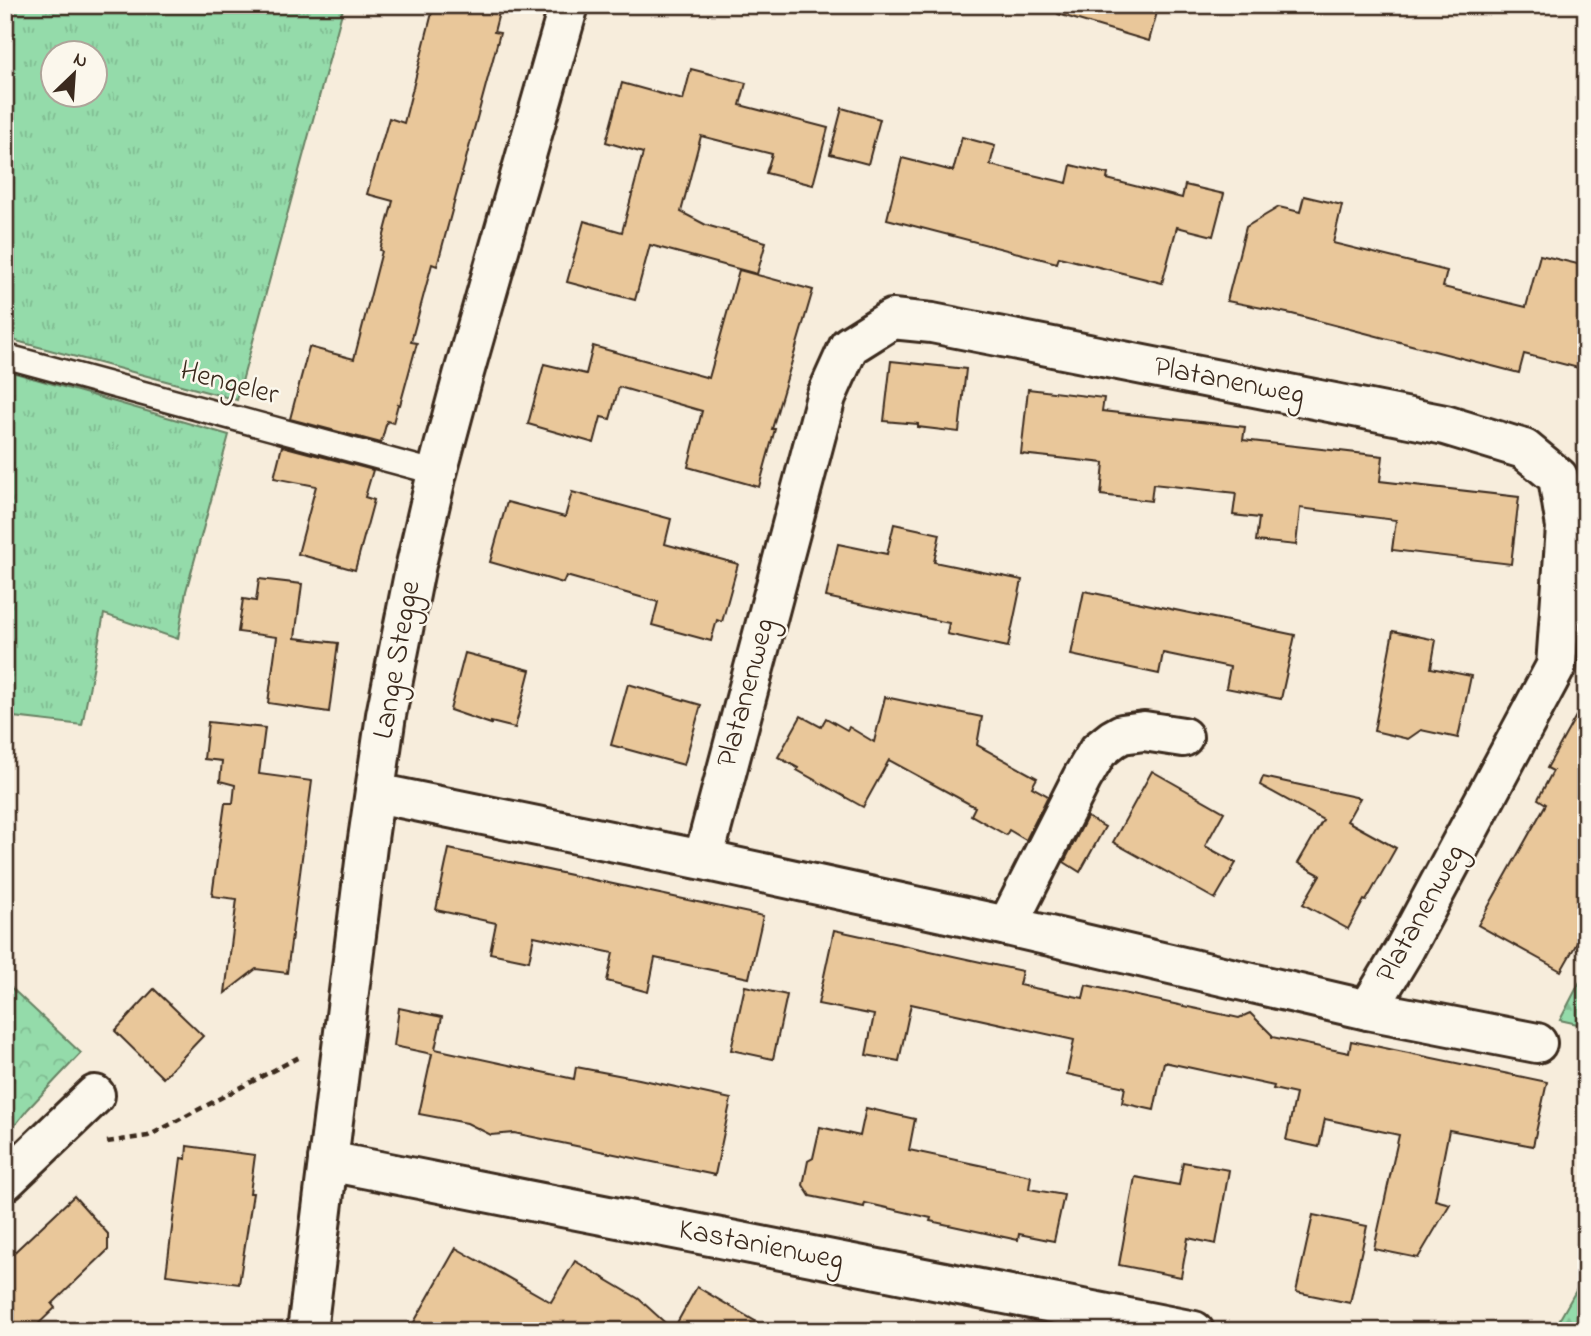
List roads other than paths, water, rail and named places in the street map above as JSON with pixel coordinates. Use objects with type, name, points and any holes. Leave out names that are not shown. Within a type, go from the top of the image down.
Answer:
[{"type":"street","name":"Lange Stegge","points":[[307,1331],[367,846],[386,715],[437,473],[569,5]]},
{"type":"street","name":"Platanenweg","points":[[703,860],[826,397],[849,346],[892,319],[932,323],[1445,425],[1524,449],[1558,477],[1566,527],[1556,666],[1403,952],[1368,1010]]},
{"type":"street","points":[[1007,926],[1098,751],[1122,734],[1144,731],[1183,737]]},
{"type":"street","name":"Platanenweg","points":[[376,793],[1007,926],[1368,1010],[1537,1042]]},
{"type":"street","points":[[5,1181],[95,1095]]},
{"type":"street","name":"Kastanienweg","points":[[328,1161],[1194,1331]]},
{"type":"lane","name":"Hengeler","points":[[5,356],[437,473]]}]
